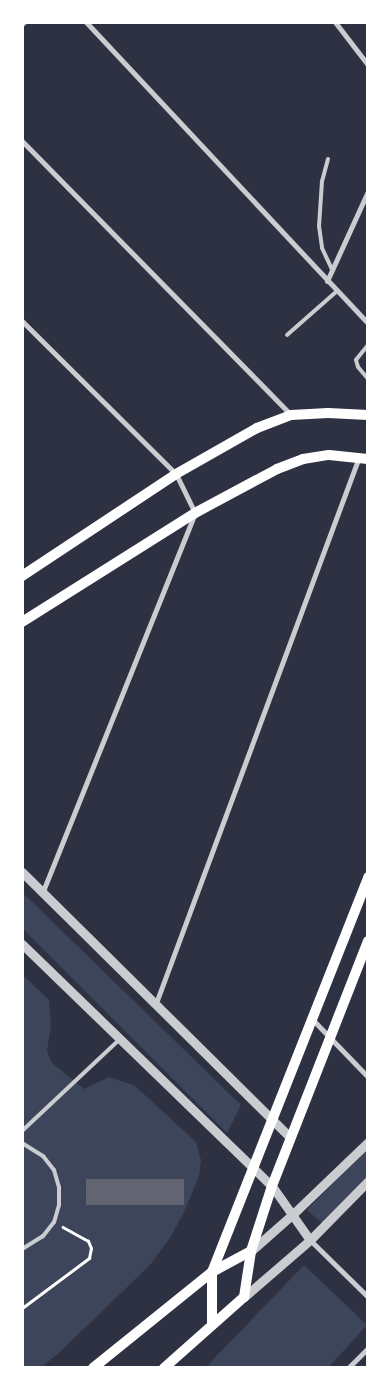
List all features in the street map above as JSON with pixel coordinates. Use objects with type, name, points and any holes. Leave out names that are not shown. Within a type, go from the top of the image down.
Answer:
[{"type":"main road","points":[[22,576],[176,474],[257,428],[290,415],[328,413],[368,415]]},
{"type":"main road","points":[[22,622],[195,513],[277,469],[303,459],[329,455],[363,458]]},
{"type":"main road","points":[[212,1325],[212,1272],[368,877]]},
{"type":"main road","points":[[164,1368],[244,1297],[251,1251],[272,1186],[368,941]]},
{"type":"main road","points":[[93,1368],[212,1272],[251,1251]]},
{"type":"street","points":[[86,22],[368,324]]},
{"type":"street","points":[[335,22],[368,65]]},
{"type":"street","points":[[22,141],[290,415]]},
{"type":"street","points":[[327,281],[368,192]]},
{"type":"street","points":[[22,321],[176,474],[195,513],[43,892]]},
{"type":"street","points":[[156,1002],[363,458]]},
{"type":"street","points":[[22,872],[156,1002],[271,1120],[290,1137]]},
{"type":"street","points":[[22,944],[272,1186],[310,1240],[368,1297]]},
{"type":"street","points":[[311,1019],[368,1077]]},
{"type":"street","points":[[251,1251],[293,1214],[368,1142]]},
{"type":"street","points":[[244,1297],[310,1240],[368,1181]]},
{"type":"street","points":[[348,1368],[368,1348]]},
{"type":"lane","points":[[328,159],[321,188],[319,226],[322,248],[332,269]]},
{"type":"lane","points":[[287,335],[337,291]]},
{"type":"lane","points":[[368,345],[356,360],[358,367],[368,379]]},
{"type":"lane","points":[[22,1131],[120,1039]]},
{"type":"lane","points":[[22,1143],[43,1156],[54,1170],[60,1187],[59,1205],[54,1222],[44,1236],[22,1249]]},
{"type":"path","points":[[22,1308],[89,1258],[92,1248],[88,1241],[54,1222]]},
{"type":"shaded area","points":[[23,893],[241,1105],[227,1133],[23,929]]},
{"type":"shaded area","points":[[22,974],[49,1000],[51,1026],[47,1051],[52,1063],[84,1089],[109,1077],[134,1085],[196,1142],[201,1160],[199,1176],[184,1212],[170,1238],[151,1264],[59,1353],[40,1368],[22,1367]]},
{"type":"shaded area","points":[[367,1148],[367,1177],[322,1223],[307,1210]]},
{"type":"shaded area","points":[[304,1265],[367,1325],[329,1367],[206,1367]]},
{"type":"building","points":[[86,1179],[184,1179],[184,1205],[86,1205]]}]
